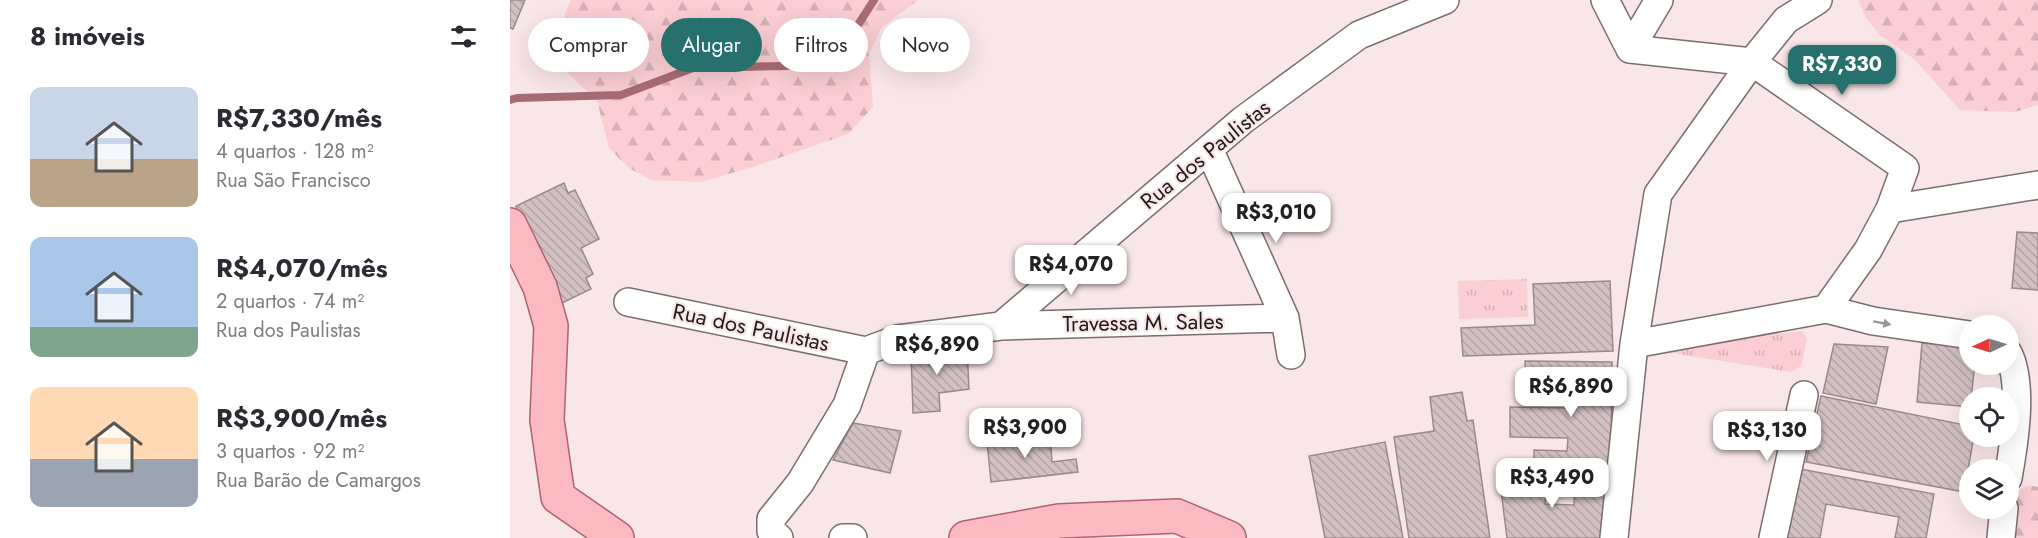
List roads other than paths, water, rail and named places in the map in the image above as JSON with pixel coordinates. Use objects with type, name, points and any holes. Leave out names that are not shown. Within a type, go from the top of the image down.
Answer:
[{"type":"main road","points":[[510,225],[540,287],[550,326],[548,420],[558,498],[617,538]]},
{"type":"main road","points":[[966,538],[1059,521],[1177,516],[1229,538]]},
{"type":"street","name":"Rua dos Paulistas","points":[[1001,326],[1243,120],[1359,35],[1445,0]]},
{"type":"street","points":[[1605,0],[1630,49]]},
{"type":"street","points":[[1630,49],[1659,0]]},
{"type":"street","points":[[1614,538],[1634,344],[1658,194],[1752,62],[1786,20],[1818,0]]},
{"type":"street","points":[[1630,49],[1752,62],[1905,168],[1890,209],[1868,250],[1826,309]]},
{"type":"street","points":[[1209,149],[1285,318],[1291,355]]},
{"type":"street","points":[[1890,209],[2038,185]]},
{"type":"street","name":"Rua dos Paulistas","points":[[628,302],[866,351]]},
{"type":"street","points":[[1634,344],[1826,309],[1873,321],[1959,333]]},
{"type":"street","name":"Travessa M. Sales","points":[[1001,326],[1285,318]]},
{"type":"street","points":[[778,538],[771,531],[771,519],[800,483],[847,405],[866,351],[898,339],[1001,326]]},
{"type":"street","points":[[2011,459],[2015,439],[2014,375]]},
{"type":"street","points":[[1773,538],[1804,395]]},
{"type":"street","points":[[2001,538],[2003,519]]},
{"type":"street","points":[[843,538],[853,538]]},
{"type":"waterway","points":[[510,100],[621,95],[693,68],[824,65],[845,45],[874,0]]}]
